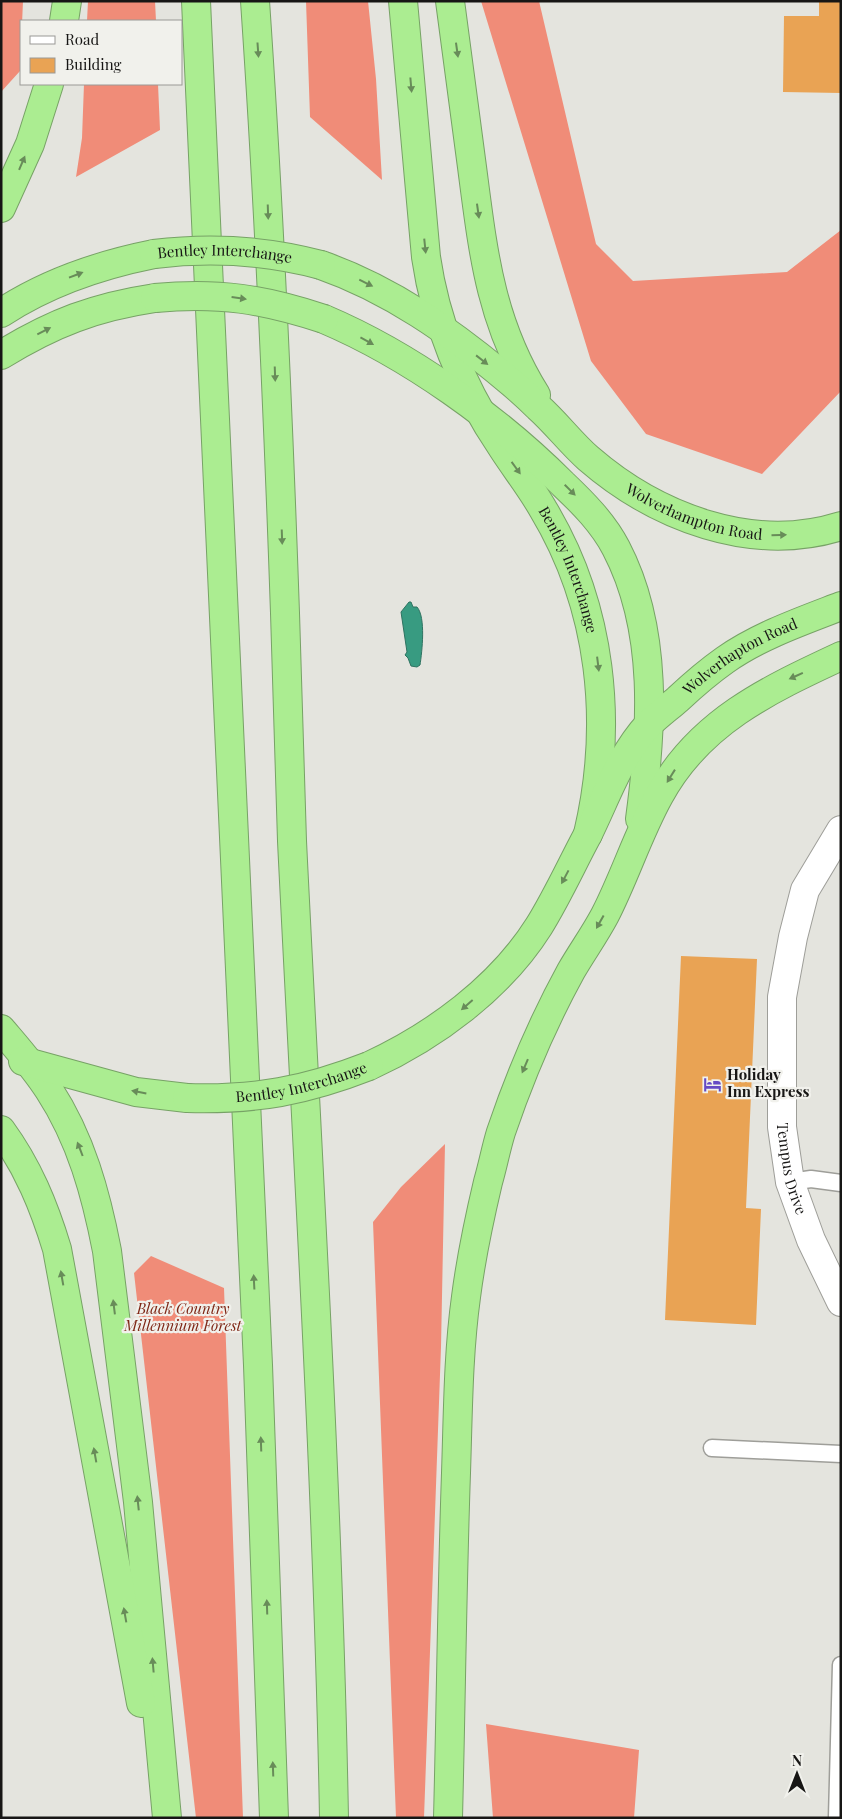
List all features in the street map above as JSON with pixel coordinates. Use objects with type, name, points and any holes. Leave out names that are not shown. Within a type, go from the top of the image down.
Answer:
[{"type":"highway","points":[[64,20],[67,1]]},
{"type":"highway","points":[[196,1],[258,1365],[274,1818]]},
{"type":"highway","points":[[255,1],[266,160],[285,613],[292,838],[305,1065],[330,1641],[334,1818]]},
{"type":"highway","points":[[403,1],[426,257],[433,297],[443,330]]},
{"type":"highway","points":[[450,1],[480,230],[495,304],[521,369],[544,407],[567,437]]},
{"type":"highway","points":[[1,208],[30,144],[48,85]]},
{"type":"highway","name":"Bentley Interchange","points":[[1,313],[35,293],[72,277],[125,260],[178,251],[237,250],[280,255],[321,265],[356,278],[404,304],[443,330],[506,378],[567,437]]},
{"type":"highway","points":[[1,356],[56,325],[91,311],[126,302],[155,298],[199,295],[225,296],[256,300],[294,309],[324,319],[387,351],[480,412],[545,466],[596,518],[616,547],[635,598],[642,624],[648,675],[649,724],[638,840]]},
{"type":"highway","name":"Bentley Interchange","points":[[443,330],[480,412],[502,449],[527,482],[555,530],[573,568],[587,609],[599,673],[602,729],[596,794],[588,834]]},
{"type":"highway","name":"Wolverhampton Road","points":[[567,437],[594,462],[634,492],[656,505],[701,523],[752,535],[814,532],[841,526]]},
{"type":"highway","name":"Wolverhapton Road","points":[[649,724],[726,659],[754,643],[841,606]]},
{"type":"highway","points":[[448,1818],[455,1522],[465,1300],[473,1254],[500,1135],[523,1072],[546,1020],[573,968],[619,888],[638,840],[659,796],[678,765],[720,724],[768,690],[841,656]]},
{"type":"highway","name":"Bentley Interchange","points":[[13,1057],[136,1092],[187,1098],[238,1098],[287,1092],[326,1082],[390,1056],[434,1031],[455,1015],[497,978],[520,952],[539,926],[588,834],[615,775],[649,724]]},
{"type":"highway","points":[[1,1029],[13,1057],[49,1090],[72,1131],[85,1162],[100,1216],[107,1251],[138,1502],[167,1818]]},
{"type":"highway","points":[[1,1130],[14,1149],[42,1202],[57,1249],[162,1818]]},
{"type":"street","name":"Tempus Drive","points":[[841,830],[805,890],[793,937],[782,997],[782,1127],[790,1182],[811,1240],[841,1302]]},
{"type":"lane","points":[[790,1182],[811,1179],[841,1183]]},
{"type":"lane","points":[[712,1448],[841,1454]]},
{"type":"lane","points":[[837,1818],[841,1665]]},
{"type":"green space","points":[[1,1],[23,1],[22,20],[20,20],[20,71],[1,92]]},
{"type":"green space","points":[[88,1],[155,1],[156,20],[87,20]]},
{"type":"green space","points":[[306,1],[368,1],[376,79],[382,180],[310,117]]},
{"type":"green space","points":[[481,1],[539,1],[596,244],[633,281],[787,272],[841,230],[841,391],[762,474],[646,434],[591,361]]},
{"type":"green space","points":[[84,85],[158,85],[160,130],[76,177],[82,138]]},
{"type":"green space","points":[[445,1144],[441,1347],[424,1818],[396,1818],[373,1222],[401,1187]]},
{"type":"green space","name":"Black Country Millennium Forest","points":[[151,1256],[224,1288],[243,1818],[196,1818],[134,1273]]},
{"type":"green space","points":[[486,1724],[639,1750],[634,1818],[493,1818]]},
{"type":"shaded area","points":[[411,602],[413,607],[417,607],[422,618],[422,652],[420,665],[417,667],[411,666],[405,655],[407,652],[401,612]]},
{"type":"building","points":[[819,1],[841,1],[841,93],[783,92],[784,16],[819,16]]},
{"type":"building","name":"Holiday Inn Express","points":[[681,956],[757,959],[746,1208],[761,1209],[756,1325],[665,1320]]},
{"type":"place","name":"Holiday Inn Express","points":[[713,1084]]}]
